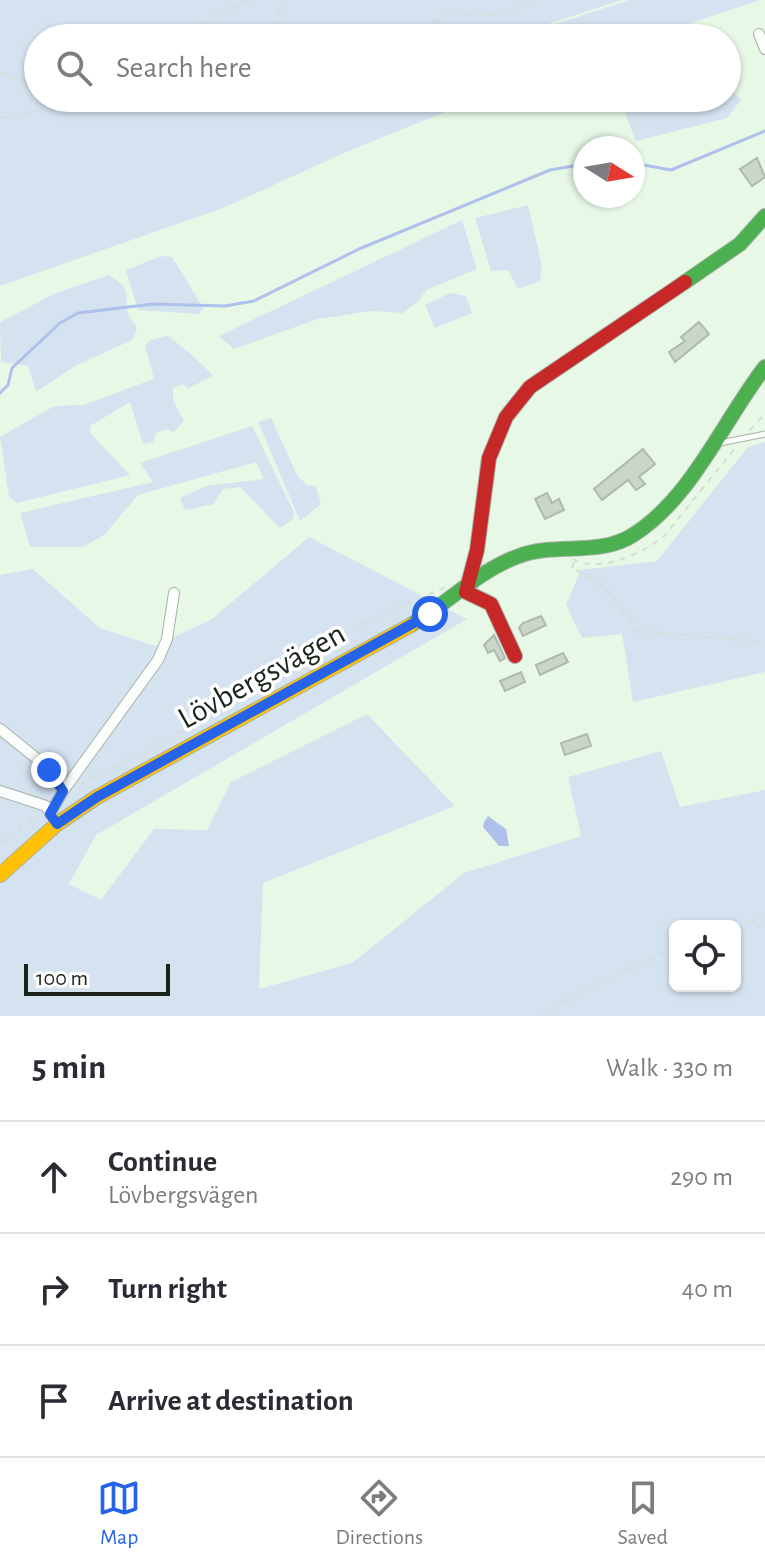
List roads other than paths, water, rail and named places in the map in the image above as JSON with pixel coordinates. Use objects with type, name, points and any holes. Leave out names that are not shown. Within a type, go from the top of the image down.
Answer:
[{"type":"street","points":[[759,34],[765,49]]},
{"type":"street","points":[[515,656],[494,609],[485,600],[466,592],[477,550],[489,458],[506,417],[530,387],[740,244],[765,216]]},
{"type":"street","name":"Lövbergsvägen","points":[[0,875],[51,815],[97,797],[466,592],[498,565],[517,556],[615,543],[632,536],[664,507],[741,395],[765,367]]},
{"type":"street","points":[[0,791],[51,815],[60,795],[158,660],[167,639],[174,593]]},
{"type":"street","points":[[0,729],[49,770],[60,795]]},
{"type":"lane","points":[[710,444],[740,442],[765,434]]},
{"type":"water","points":[[488,816],[506,829],[509,846],[499,846],[483,827]]},
{"type":"waterway","points":[[645,165],[671,170],[765,131]]},
{"type":"waterway","points":[[0,393],[8,385],[12,368],[60,323],[78,313],[153,304],[225,306],[254,301],[359,249],[550,170],[573,166]]}]
